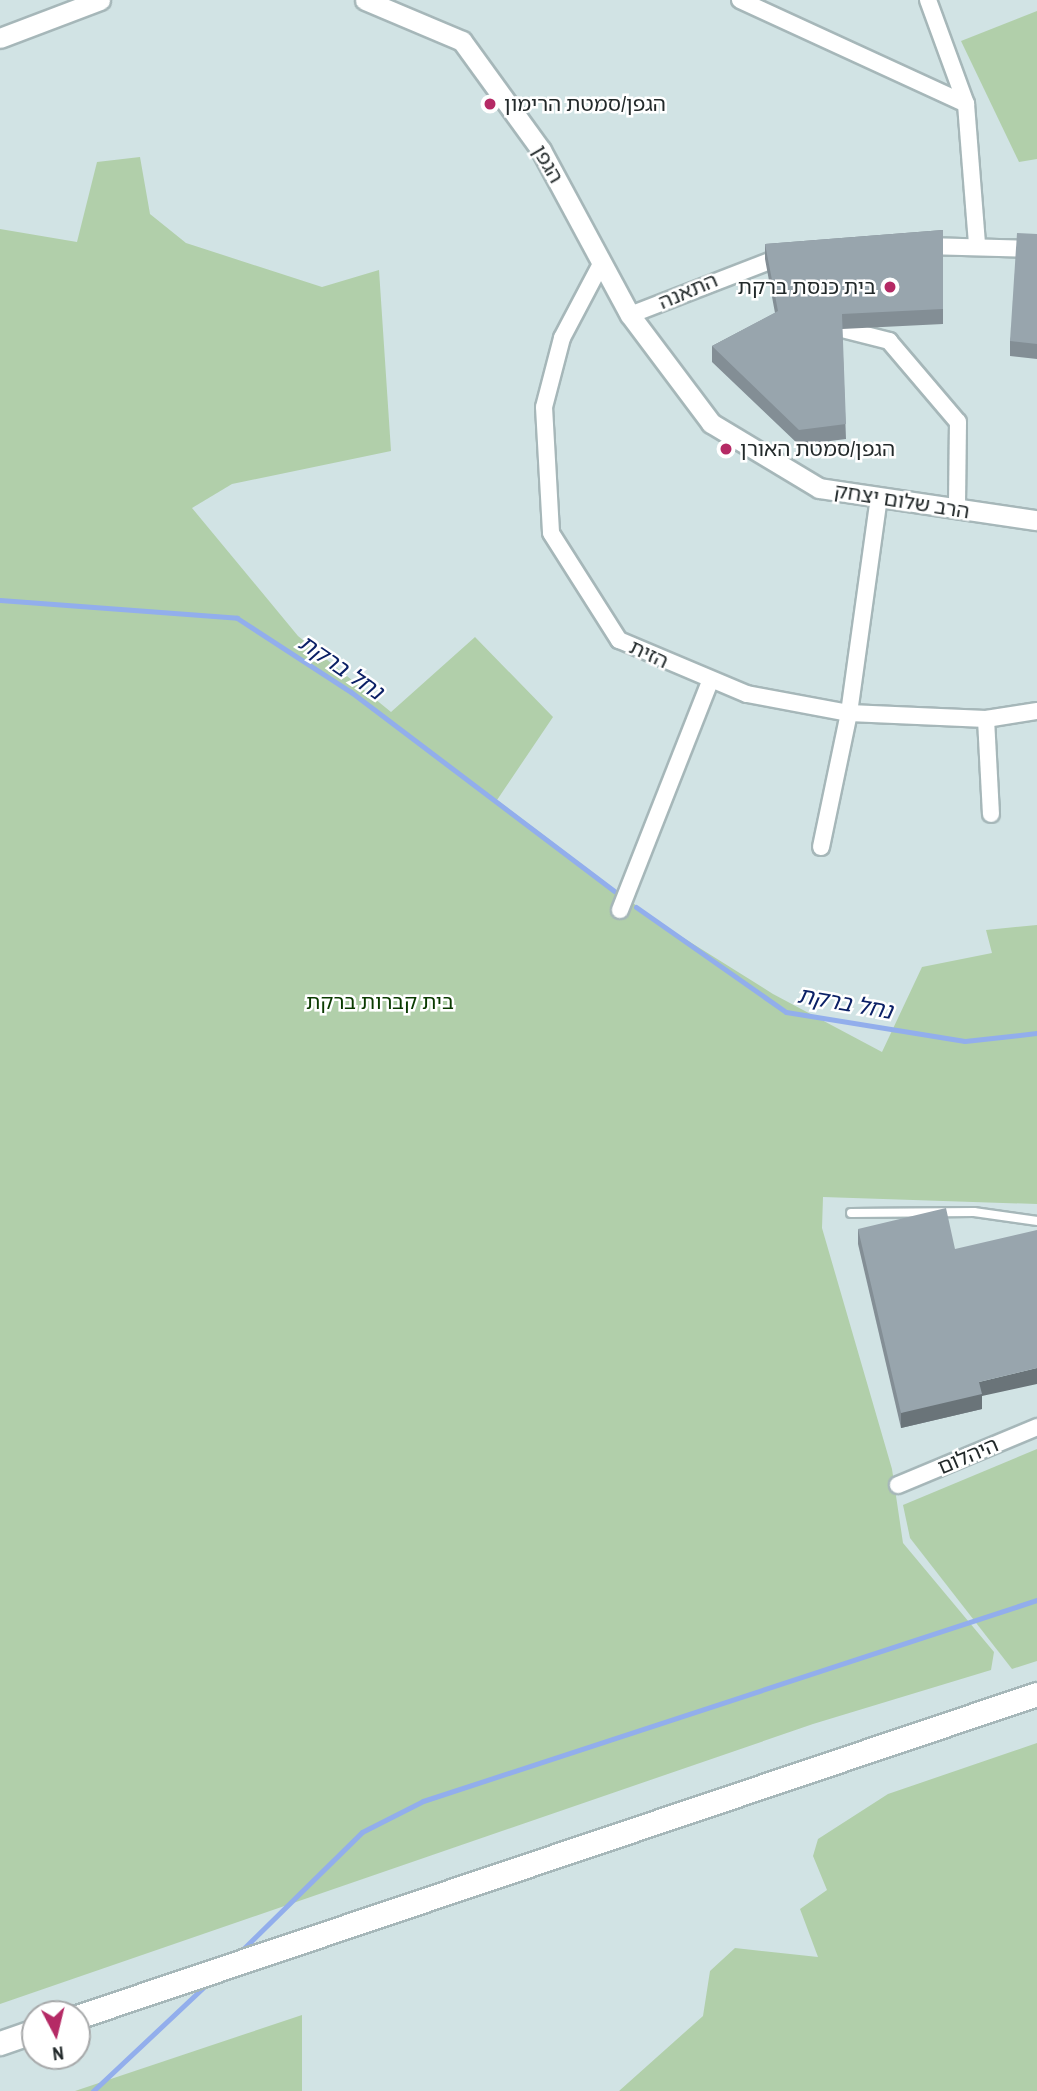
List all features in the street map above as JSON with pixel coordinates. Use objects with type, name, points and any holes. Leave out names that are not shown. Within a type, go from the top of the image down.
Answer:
[{"type":"main road","points":[[91,2012],[1037,1694]]},
{"type":"main road","points":[[0,2043],[21,2036]]},
{"type":"street","points":[[0,38],[100,0]]},
{"type":"street","name":"הגפן","points":[[365,0],[462,41],[541,150],[629,315]]},
{"type":"street","points":[[740,0],[965,104]]},
{"type":"street","points":[[928,0],[965,104],[977,244]]},
{"type":"street","points":[[901,247],[977,244],[1037,249]]},
{"type":"street","name":"התאנה","points":[[629,315],[765,259],[804,253]]},
{"type":"street","name":"הזית","points":[[601,264],[562,338],[544,407],[551,533],[619,640],[710,682],[849,713],[986,719],[1037,711]]},
{"type":"street","points":[[836,288],[842,329],[889,341],[958,422],[957,510]]},
{"type":"street","name":"הרב שלום יצחק","points":[[629,315],[710,423],[819,488],[1037,520]]},
{"type":"street","points":[[821,847],[849,713],[878,498]]},
{"type":"street","points":[[620,911],[710,682]]},
{"type":"street","points":[[986,719],[991,814]]},
{"type":"street","name":"היהלום","points":[[898,1486],[1037,1427]]},
{"type":"lane","points":[[851,1213],[974,1212],[1037,1222]]},
{"type":"green space","points":[[1037,11],[1037,159],[1019,162],[961,41]]},
{"type":"green space","name":"בית קברות ברקת","points":[[140,157],[150,214],[186,243],[322,287],[379,270],[391,451],[232,484],[192,508],[298,636],[391,712],[475,637],[553,717],[497,800],[658,922],[773,994],[882,1052],[922,967],[992,953],[986,930],[1037,925],[1037,1204],[823,1197],[822,1228],[892,1469],[903,1543],[994,1652],[991,1670],[813,1724],[0,2004],[0,229],[77,242],[97,162]]},
{"type":"green space","points":[[1037,1449],[1037,1661],[1012,1669],[910,1538],[903,1505]]},
{"type":"green space","points":[[1037,1743],[1037,2091],[619,2091],[703,2016],[710,1971],[735,1948],[818,1957],[800,1909],[827,1890],[813,1856],[818,1839],[888,1794]]},
{"type":"green space","points":[[302,2015],[302,2091],[75,2091]]},
{"type":"building","points":[[943,230],[943,309],[842,314],[846,424],[799,430],[712,346],[778,311],[765,244]]},
{"type":"building","points":[[1017,233],[1037,234],[1037,344],[1010,341]]},
{"type":"building","points":[[946,1208],[955,1249],[1037,1230],[1037,1368],[979,1382],[982,1394],[901,1413],[858,1229]]},
{"type":"waterway","name":"נחל ברקת","points":[[0,600],[237,618],[351,692],[614,891]]},
{"type":"waterway","name":"נחל ברקת","points":[[636,907],[786,1012],[965,1041],[1037,1033]]},
{"type":"waterway","points":[[240,1952],[362,1832],[423,1801],[1037,1600]]},
{"type":"waterway","points":[[93,2091],[210,1981]]},
{"type":"place","name":"הגפן/סמטת הרימון","points":[[490,104]]},
{"type":"place","name":"בית כנסת ברקת","points":[[890,287]]},
{"type":"place","name":"הגפן/סמטת האורן","points":[[726,449]]}]
